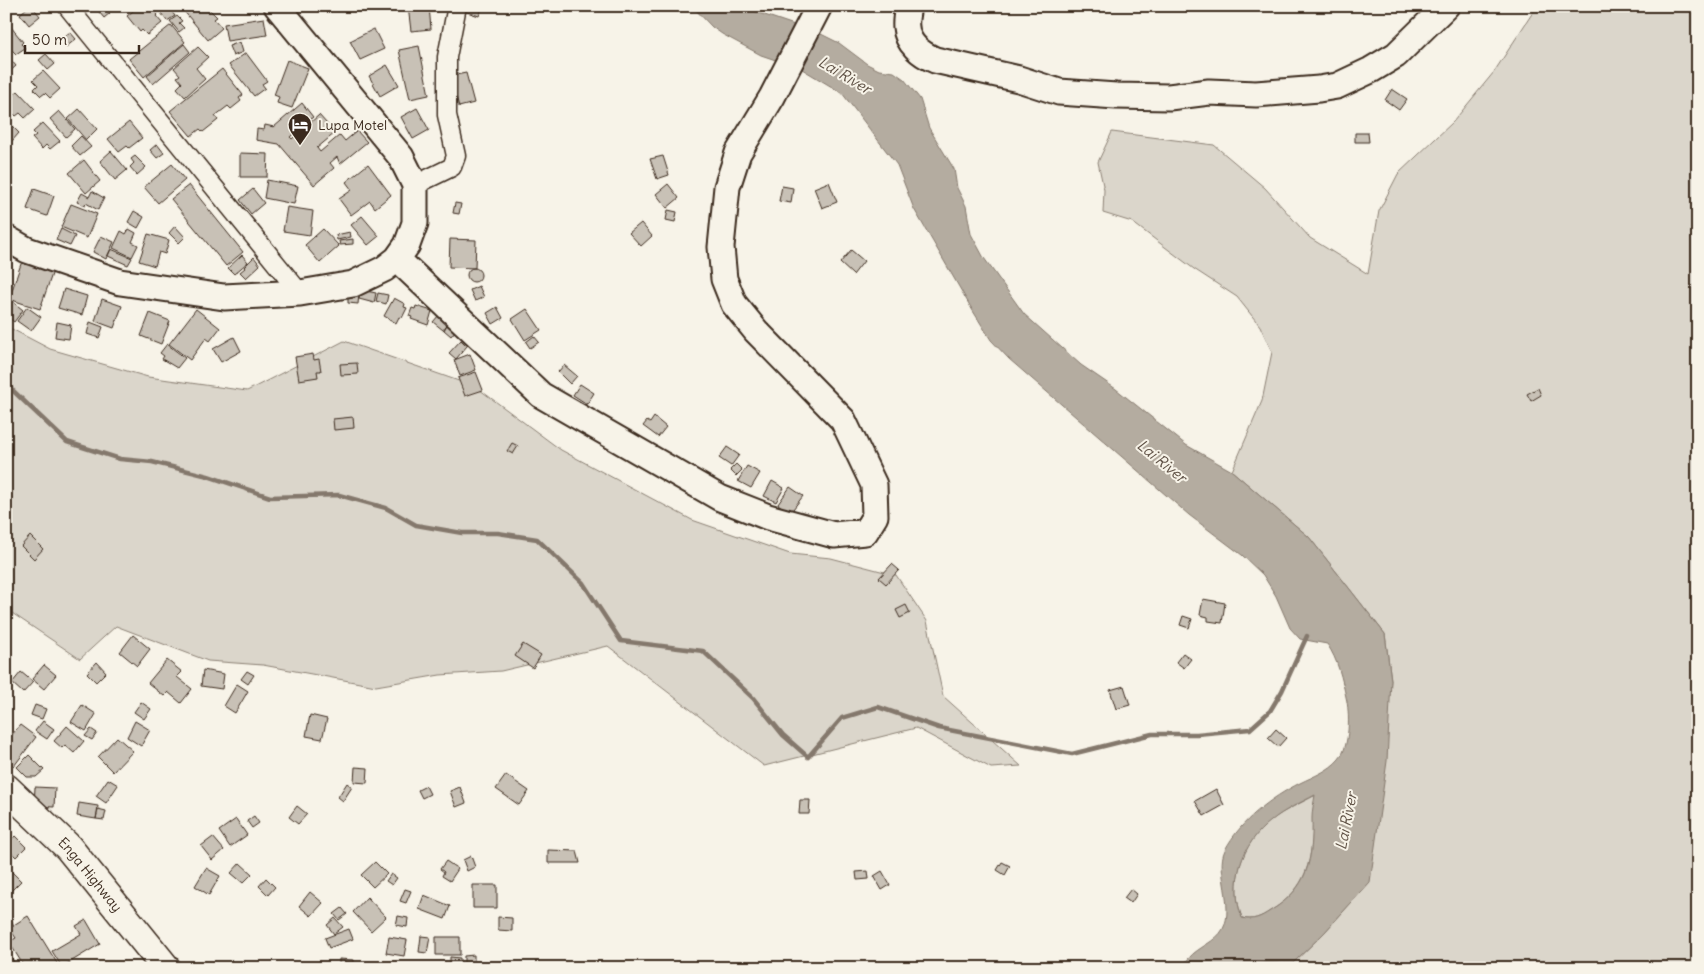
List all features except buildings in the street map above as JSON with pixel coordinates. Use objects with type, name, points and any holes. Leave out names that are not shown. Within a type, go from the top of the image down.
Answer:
[{"type":"main road","name":"Enga Highway","points":[[6,788],[68,846],[166,968]]},
{"type":"street","points":[[67,6],[300,293]]},
{"type":"street","points":[[6,238],[27,250],[120,282],[224,297],[300,293],[353,284],[384,269],[397,259],[407,245],[415,223],[416,185],[401,157],[277,6]]},
{"type":"street","points":[[416,185],[452,167],[456,156],[447,116],[447,57],[456,6]]},
{"type":"street","points":[[908,6],[906,28],[912,45],[924,55],[935,60],[1019,79],[1059,92],[1169,97],[1209,92],[1256,94],[1337,86],[1396,55],[1446,6]]},
{"type":"street","points":[[397,259],[541,395],[720,498],[768,517],[834,535],[865,532],[875,516],[874,485],[843,420],[756,331],[734,304],[724,279],[721,247],[727,187],[738,153],[772,97],[815,14]]},
{"type":"shaded area","points":[[1537,6],[1698,6],[1698,968],[1246,968],[1265,963],[1292,964],[1324,933],[1369,882],[1391,680],[1385,634],[1309,537],[1232,471],[1262,401],[1272,352],[1260,326],[1237,297],[1194,269],[1132,222],[1103,213],[1104,190],[1098,162],[1112,132],[1214,145],[1265,188],[1310,238],[1368,274],[1379,211],[1398,174],[1453,122],[1494,72]]},
{"type":"shaded area","points":[[6,326],[50,349],[148,377],[247,391],[344,341],[476,387],[561,450],[692,520],[790,554],[831,558],[896,575],[927,621],[943,696],[1021,766],[991,768],[916,728],[764,766],[608,646],[501,671],[440,675],[376,686],[263,665],[208,661],[116,626],[80,659],[6,609]]},
{"type":"shaded area","points":[[1316,795],[1312,845],[1305,874],[1286,899],[1270,911],[1253,919],[1242,918],[1238,904],[1238,878],[1240,864],[1252,840],[1271,820]]},
{"type":"water","name":"Lai River","points":[[692,6],[738,6],[821,34],[839,43],[867,64],[879,70],[894,72],[904,79],[920,99],[929,128],[954,169],[957,188],[966,206],[971,234],[984,258],[1024,314],[1081,365],[1116,389],[1186,445],[1232,471],[1309,537],[1385,634],[1391,680],[1387,761],[1370,882],[1324,933],[1292,964],[1265,963],[1246,968],[1183,968],[1193,954],[1220,934],[1223,929],[1227,910],[1222,868],[1225,850],[1231,839],[1248,820],[1268,803],[1289,789],[1326,770],[1343,753],[1348,729],[1347,704],[1343,683],[1331,650],[1327,644],[1300,639],[1290,628],[1276,596],[1263,575],[1242,555],[1189,515],[1009,359],[991,340],[914,209],[897,165],[842,93],[802,69],[761,55],[712,27]],"holes":[[[1315,795],[1312,812],[1311,847],[1306,871],[1301,882],[1293,893],[1267,913],[1253,919],[1242,918],[1238,905],[1238,878],[1240,865],[1252,841],[1261,830],[1281,813]]]},
{"type":"waterway","points":[[6,384],[67,442],[120,459],[152,462],[208,476],[270,497],[339,495],[386,508],[416,525],[462,533],[498,533],[537,539],[583,583],[621,641],[703,651],[753,698],[783,735],[808,757],[842,718],[878,707],[939,728],[1072,754],[1152,734],[1197,734],[1250,729],[1270,711],[1282,691],[1307,636]]},
{"type":"place","name":"Lupa Motel","points":[[300,146]]}]
